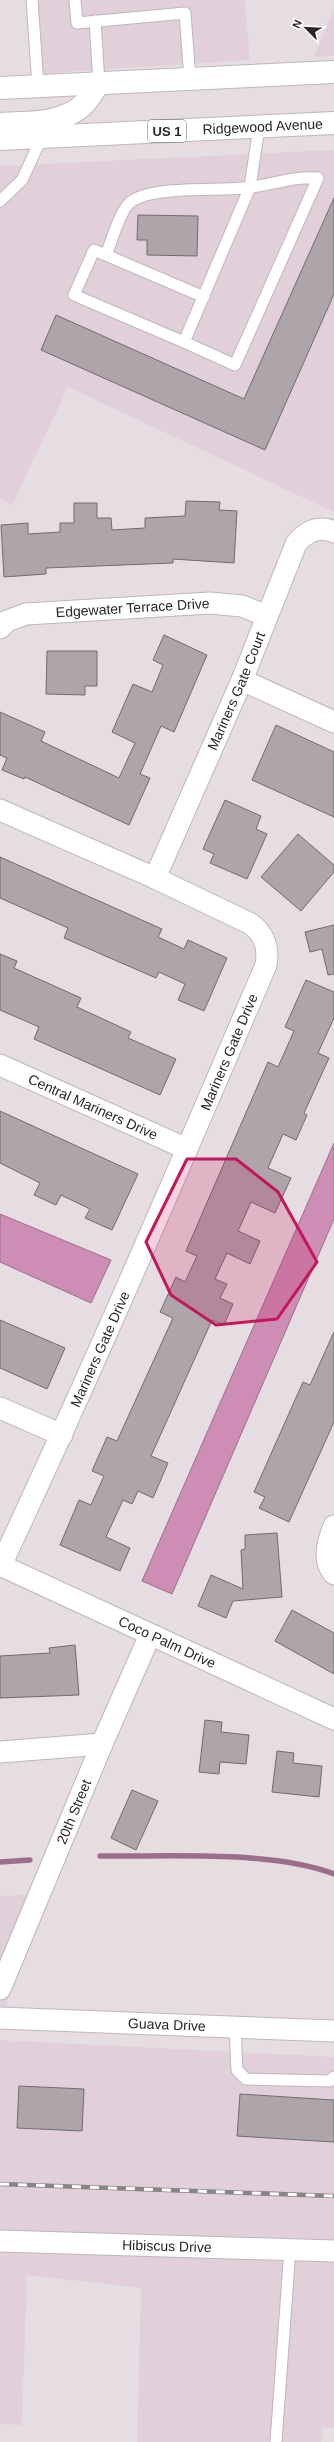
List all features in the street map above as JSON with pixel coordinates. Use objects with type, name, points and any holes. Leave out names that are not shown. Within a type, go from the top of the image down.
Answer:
[{"type":"main road","points":[[0,88],[334,72]]},
{"type":"main road","points":[[0,124],[47,121],[65,117],[83,105],[100,83]]},
{"type":"main road","name":"Ridgewood Avenue","points":[[0,139],[334,123]]},
{"type":"street","name":"Mariners Gate Court","points":[[155,878],[242,680],[296,544],[301,538],[317,528],[326,528],[334,532]]},
{"type":"street","name":"Edgewater Terrace Drive","points":[[0,628],[7,621],[26,614],[210,602],[242,606],[267,616]]},
{"type":"street","points":[[242,680],[334,722]]},
{"type":"street","name":"Mariners Gate Drive","points":[[0,810],[155,878],[251,924],[263,937],[267,950],[266,965],[187,1149],[62,1435],[1,1565]]},
{"type":"street","name":"Central Mariners Drive","points":[[0,1065],[187,1149]]},
{"type":"street","points":[[0,1408],[62,1435]]},
{"type":"street","points":[[334,1526],[326,1544],[330,1569],[334,1574]]},
{"type":"street","name":"Coco Palm Drive","points":[[1,1565],[334,1719]]},
{"type":"street","name":"20th Street","points":[[0,1989],[102,1744],[150,1635]]},
{"type":"street","points":[[0,1752],[102,1744]]},
{"type":"street","name":"Guava Drive","points":[[0,2018],[334,2031]]},
{"type":"street","name":"Hibiscus Drive","points":[[0,2241],[334,2251]]},
{"type":"lane","points":[[32,0],[38,86]]},
{"type":"lane","points":[[75,0],[77,22],[185,13],[190,79]]},
{"type":"lane","points":[[95,21],[100,83]]},
{"type":"lane","points":[[184,342],[250,187],[259,127]]},
{"type":"lane","points":[[0,201],[22,180],[42,137]]},
{"type":"lane","points":[[106,255],[130,201],[142,196],[164,192],[250,187],[306,177],[318,178],[235,365],[74,295],[94,250],[204,298]]},
{"type":"lane","points":[[235,2028],[237,2070],[246,2079],[330,2081],[334,2076]]},
{"type":"lane","points":[[276,2442],[290,2249]]},
{"type":"highlighted area","points":[[187,1159],[236,1159],[278,1192],[317,1262],[277,1319],[216,1325],[171,1295],[146,1242]]},
{"type":"shaded area","points":[[27,0],[245,0],[250,60],[33,74]]},
{"type":"shaded area","points":[[334,9],[334,56],[314,57]]},
{"type":"shaded area","points":[[334,150],[334,512],[68,387],[12,505],[0,498],[0,166]]},
{"type":"shaded area","points":[[334,1143],[334,1219],[172,1594],[142,1581]]},
{"type":"shaded area","points":[[0,1214],[111,1260],[91,1303],[0,1262]]},
{"type":"shaded area","points":[[52,1894],[0,2019],[0,1896]]},
{"type":"shaded area","points":[[0,2040],[334,2057],[334,2428],[323,2427],[321,2442],[137,2442],[141,2288],[27,2275],[22,2425],[0,2424]]},
{"type":"building","points":[[334,198],[334,294],[265,450],[41,350],[56,315],[244,399]]},
{"type":"building","points":[[138,215],[198,216],[197,256],[147,255],[147,240],[137,240]]},
{"type":"building","points":[[186,501],[220,502],[219,510],[237,511],[234,563],[173,559],[173,563],[46,568],[46,574],[4,577],[1,525],[28,523],[28,534],[60,532],[60,523],[74,523],[74,503],[97,503],[97,518],[111,518],[112,530],[145,528],[145,518],[185,516]]},
{"type":"building","points":[[164,635],[207,655],[174,732],[161,726],[140,774],[150,778],[129,825],[25,777],[24,779],[2,770],[7,758],[0,755],[0,712],[45,732],[41,741],[119,778],[135,743],[112,732],[133,684],[152,692],[163,665],[153,660]]},
{"type":"building","points":[[47,651],[97,651],[97,686],[85,686],[85,695],[46,694]]},
{"type":"building","points":[[276,725],[334,752],[334,817],[252,780]]},
{"type":"building","points":[[225,800],[261,816],[256,829],[267,834],[247,879],[210,863],[214,854],[203,849]]},
{"type":"building","points":[[298,834],[334,865],[334,872],[301,911],[261,877]]},
{"type":"building","points":[[0,857],[162,929],[158,937],[184,949],[188,940],[227,958],[204,1011],[178,1000],[185,984],[159,972],[156,978],[64,938],[68,928],[0,898]]},
{"type":"building","points":[[334,925],[334,974],[328,975],[322,949],[310,952],[305,932]]},
{"type":"building","points":[[0,954],[17,961],[14,968],[81,998],[77,1007],[131,1032],[128,1038],[176,1059],[160,1095],[34,1039],[39,1027],[0,1010]]},
{"type":"building","points":[[306,980],[334,992],[334,1018],[318,1053],[329,1058],[304,1113],[307,1115],[296,1140],[283,1134],[268,1168],[291,1178],[275,1213],[251,1202],[238,1231],[260,1241],[250,1264],[227,1253],[215,1279],[227,1284],[220,1298],[233,1304],[224,1325],[212,1320],[151,1456],[168,1463],[153,1498],[138,1491],[132,1504],[123,1500],[106,1537],[130,1548],[120,1571],[60,1545],[79,1500],[91,1505],[104,1476],[92,1471],[107,1437],[117,1441],[173,1318],[160,1312],[176,1277],[185,1282],[197,1256],[186,1251],[268,1062],[278,1067],[294,1031],[285,1027]]},
{"type":"building","points":[[0,1111],[138,1174],[112,1230],[85,1218],[90,1209],[61,1195],[56,1205],[34,1195],[40,1183],[0,1163]]},
{"type":"building","points":[[0,1320],[65,1348],[47,1389],[0,1368]]},
{"type":"building","points":[[334,1332],[334,1422],[289,1522],[259,1508],[265,1497],[254,1492],[303,1382],[310,1385]]},
{"type":"building","points":[[277,1533],[282,1597],[233,1601],[226,1618],[198,1606],[211,1575],[243,1589],[241,1550],[245,1549],[245,1535]]},
{"type":"building","points":[[292,1610],[334,1633],[334,1674],[275,1641]]},
{"type":"building","points":[[75,1645],[79,1695],[0,1698],[0,1656],[50,1653],[49,1648]]},
{"type":"building","points":[[205,1720],[222,1722],[221,1732],[249,1735],[246,1764],[220,1762],[219,1774],[199,1772]]},
{"type":"building","points":[[277,1751],[294,1753],[293,1763],[322,1766],[319,1797],[272,1792]]},
{"type":"building","points":[[132,1790],[158,1801],[136,1850],[111,1838]]},
{"type":"building","points":[[19,2086],[84,2089],[82,2131],[17,2128]]},
{"type":"building","points":[[240,2094],[334,2100],[334,2142],[237,2136]]},
{"type":"waterway","points":[[100,1856],[219,1856],[250,1858],[309,1866],[334,1874]]},
{"type":"waterway","points":[[0,1862],[30,1860]]},
{"type":"railway","points":[[0,2184],[334,2196]]}]
